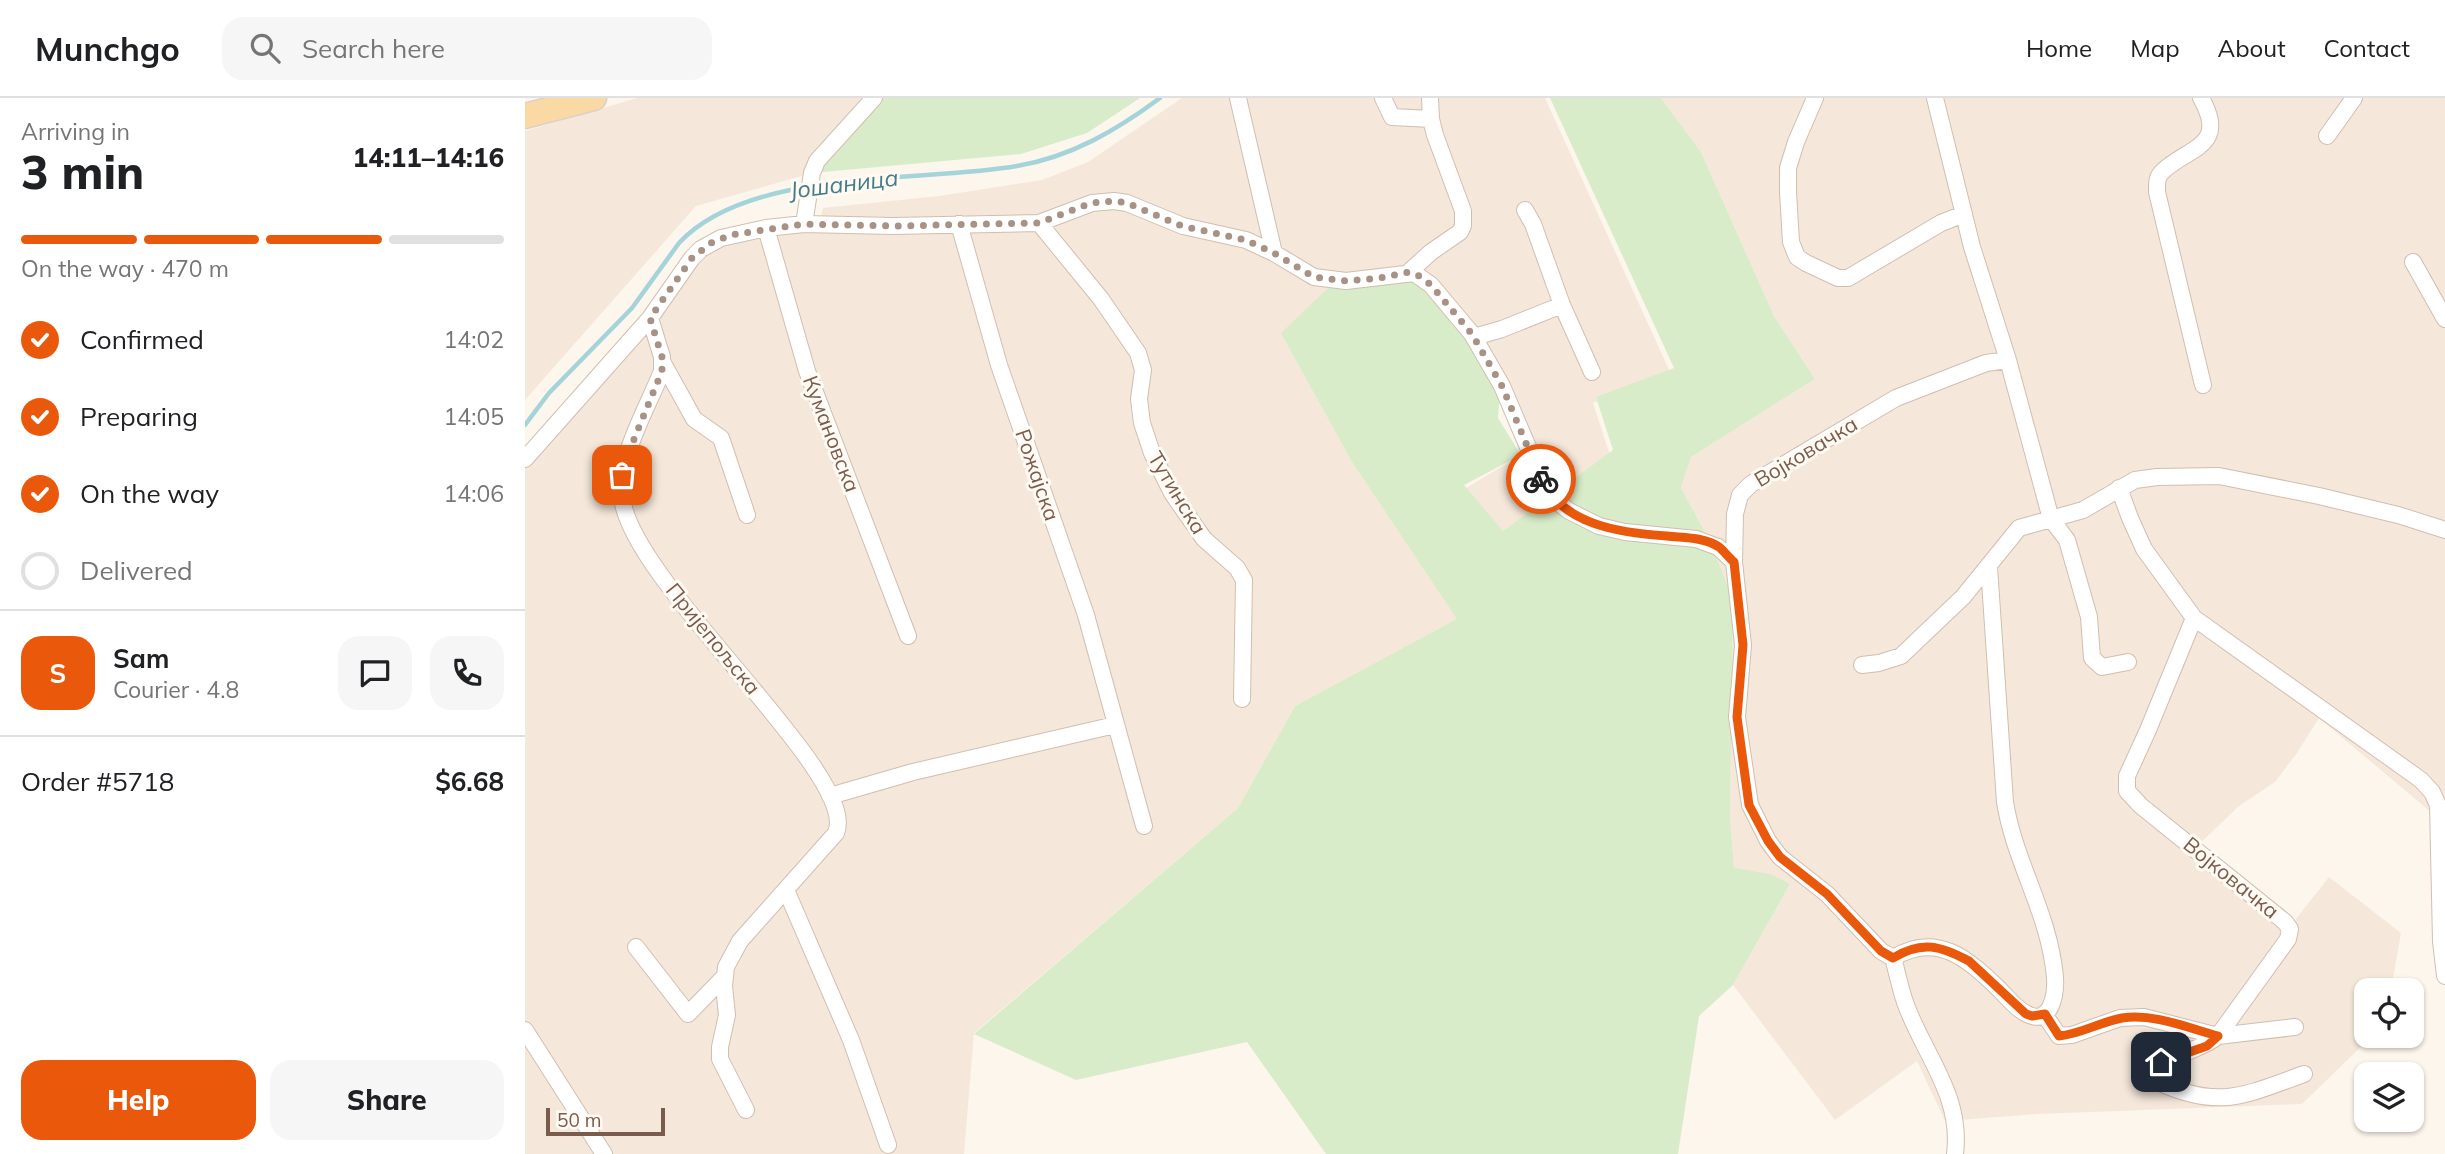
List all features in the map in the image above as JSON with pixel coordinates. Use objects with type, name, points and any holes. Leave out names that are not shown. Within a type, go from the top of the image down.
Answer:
[{"type":"main road","points":[[525,116],[594,98]]},
{"type":"street","points":[[805,216],[812,173],[817,161],[874,98]]},
{"type":"street","points":[[1238,98],[1274,253]]},
{"type":"street","points":[[1383,98],[1392,117],[1431,119]]},
{"type":"street","points":[[525,459],[650,318],[692,258],[711,243],[731,235],[805,216],[893,226],[1039,223],[1091,203],[1115,201],[1127,203],[1182,226],[1237,237],[1274,253],[1314,277],[1333,280],[1380,278],[1409,272],[1431,252],[1460,232],[1464,219],[1431,119],[1430,98]]},
{"type":"street","points":[[1815,98],[1796,142],[1787,177],[1791,242],[1797,257],[1829,275],[1848,278],[1941,223],[1964,215]]},
{"type":"street","points":[[1934,98],[1972,247],[2008,360],[2051,519],[2067,540],[2089,617],[2092,658],[2102,667],[2128,662]]},
{"type":"street","points":[[2201,98],[2209,124],[2207,138],[2199,148],[2162,171],[2157,180],[2157,192],[2203,385]]},
{"type":"street","points":[[2327,136],[2354,98]]},
{"type":"street","points":[[1525,210],[1533,224],[1562,305],[1592,372]]},
{"type":"street","name":"Тутинска","points":[[1039,223],[1101,299],[1138,353],[1143,370],[1139,399],[1142,423],[1151,453],[1172,493],[1203,539],[1237,568],[1244,580],[1242,699]]},
{"type":"street","name":"Рожајска","points":[[959,225],[992,342],[1086,615],[1144,826]]},
{"type":"street","name":"Кумановска","points":[[766,228],[807,371],[908,636]]},
{"type":"street","points":[[2413,262],[2445,319]]},
{"type":"street","points":[[1409,272],[1431,285],[1474,337],[1502,386],[1548,494],[1584,520],[1599,526],[1625,532],[1708,542],[1719,547],[1734,562]]},
{"type":"street","points":[[1474,337],[1562,305]]},
{"type":"street","points":[[650,318],[663,363],[694,419],[721,438],[747,514]]},
{"type":"street","name":"Војковачка","points":[[1893,958],[1881,951],[1827,894],[1780,857],[1768,841],[1749,805],[1737,717],[1743,645],[1734,562],[1735,514],[1740,495],[1751,484],[1896,398],[1986,363],[2008,360]]},
{"type":"street","name":"Пријепољска","points":[[636,947],[688,1014],[724,977],[740,941],[838,828],[838,813],[830,796],[786,729],[675,595],[649,556],[625,512],[621,484],[623,466],[663,363]]},
{"type":"street","points":[[1863,665],[1901,656],[1954,607],[2019,528],[2083,510],[2135,480],[2219,476],[2319,496],[2398,515],[2445,530]]},
{"type":"street","points":[[2119,488],[2144,549],[2193,618],[2349,727],[2421,780],[2432,792],[2438,805],[2441,941],[2445,976]]},
{"type":"street","points":[[1955,1154],[1958,1134],[1951,1102],[1907,1009],[1893,958],[1914,947],[1946,950],[1969,961],[2026,1014],[2032,1016],[2045,1014],[2055,997],[2053,959],[2045,922],[2008,821],[1989,567]]},
{"type":"street","name":"Војковачка","points":[[2193,618],[2127,776],[2127,791],[2141,806],[2285,922],[2290,929],[2288,939],[2218,1036],[2207,1046],[2161,1062],[2154,1073],[2155,1081],[2193,1096],[2241,1097],[2304,1074]]},
{"type":"street","points":[[830,796],[913,772],[1115,725]]},
{"type":"street","points":[[786,890],[851,1040],[888,1145]]},
{"type":"street","name":"Пријепољска","points":[[724,977],[727,1015],[720,1059],[746,1110]]},
{"type":"street","points":[[2045,1014],[2059,1036],[2072,1035],[2120,1018],[2144,1017],[2218,1036],[2295,1027]]},
{"type":"street","points":[[527,1035],[604,1154]]},
{"type":"shaded area","points":[[637,98],[874,98],[812,173],[696,206],[525,400],[525,131]]},
{"type":"shaded area","points":[[1182,98],[1545,98],[1671,374],[1593,403],[1610,455],[1500,537],[1461,491],[1521,455],[1497,395],[1282,332],[1352,462],[1458,619],[1295,706],[1238,808],[974,1033],[964,1154],[525,1154],[525,461],[690,263],[728,240],[818,230],[823,208],[939,196],[1042,180],[1088,162]]},
{"type":"shaded area","points":[[1661,98],[2445,98],[2445,824],[2319,718],[2275,782],[2239,806],[2193,850],[2288,929],[2329,877],[2401,933],[2393,978],[2354,978],[2354,1048],[2360,1048],[2302,1104],[2038,1114],[1945,1121],[1917,1061],[1835,1120],[1733,985],[1790,884],[1771,874],[1734,869],[1730,816],[1733,599],[1710,541],[1681,488],[1691,457],[1815,379],[1774,316],[1701,152]]},
{"type":"green space","points":[[874,98],[1140,98],[1087,133],[1021,154],[812,173]]},
{"type":"green space","points":[[1550,98],[1661,98],[1701,152],[1774,316],[1815,379],[1691,457],[1681,488],[1710,541],[1733,599],[1730,816],[1734,868],[1771,874],[1790,884],[1733,985],[1699,1016],[1678,1154],[1326,1154],[1247,1042],[1076,1080],[974,1034],[1238,808],[1295,706],[1457,619],[1352,462],[1281,333],[1331,285],[1417,280],[1470,338],[1500,390],[1498,418],[1521,455],[1464,485],[1503,531],[1613,450],[1596,397],[1674,368]]},
{"type":"waterway","name":"Јошаница","points":[[525,425],[549,393],[632,308],[679,243],[710,219],[748,201],[792,190],[839,182],[978,171],[1037,162],[1093,141],[1160,98]]},
{"type":"way so far","points":[[622,475],[623,466],[662,371],[662,357],[650,318],[692,258],[711,243],[747,231],[804,224],[893,226],[1039,223],[1091,203],[1115,201],[1127,203],[1182,226],[1225,234],[1257,244],[1314,277],[1346,281],[1409,272],[1419,276],[1431,285],[1472,334],[1502,386],[1541,479]]},
{"type":"route","points":[[1541,479],[1548,494],[1584,520],[1625,532],[1708,542],[1719,547],[1734,562],[1743,645],[1737,717],[1749,805],[1768,841],[1780,857],[1827,894],[1881,951],[1893,958],[1914,947],[1934,947],[1959,956],[1969,961],[2026,1014],[2045,1014],[2059,1036],[2072,1035],[2120,1018],[2144,1017],[2218,1036],[2207,1046],[2161,1062]]}]
